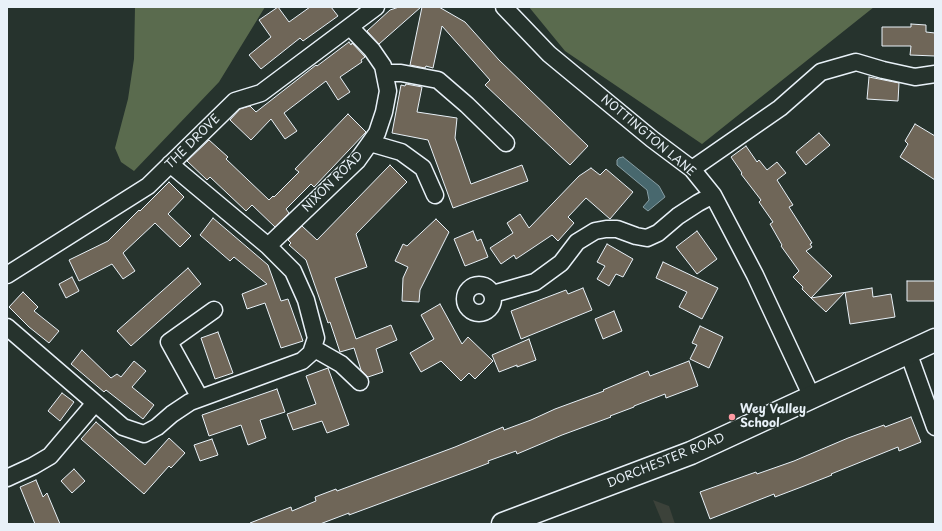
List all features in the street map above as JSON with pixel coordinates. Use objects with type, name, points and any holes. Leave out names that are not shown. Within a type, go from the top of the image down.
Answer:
[{"type":"main road","name":"DORCHESTER ROAD","points":[[503,524],[669,462],[935,340]]},
{"type":"street","name":"THE DROVE","points":[[7,275],[148,186],[235,101],[261,93],[376,7]]},
{"type":"street","name":"NOTTINGTON LANE","points":[[504,7],[549,54],[646,134],[692,169],[713,195],[755,275],[812,397]]},
{"type":"street","name":"NIXON ROAD","points":[[268,246],[357,161],[377,133],[384,112],[388,91],[385,73],[383,66],[372,50],[350,27]]},
{"type":"street","points":[[692,169],[780,108],[821,72],[856,62],[915,77],[935,74]]},
{"type":"street","points":[[385,73],[400,73],[438,80],[467,105],[506,143]]},
{"type":"street","points":[[370,143],[401,152],[423,168],[435,195]]},
{"type":"street","points":[[7,326],[123,427],[144,434],[157,427],[172,414],[190,402],[302,361],[311,353],[316,338],[306,300],[293,271],[268,246],[170,164]]},
{"type":"street","points":[[493,294],[535,282],[561,262],[577,242],[595,231],[617,229],[636,236],[647,238],[658,233],[698,202],[713,195]]},
{"type":"street","points":[[200,398],[169,342],[214,310]]},
{"type":"street","points":[[313,348],[342,364],[360,382]]},
{"type":"street","points":[[908,352],[935,426]]},
{"type":"street","points":[[7,478],[50,456],[95,403]]},
{"type":"shaded area","points":[[653,500],[669,506],[675,524],[663,524]]},
{"type":"green space","points":[[135,7],[265,7],[219,82],[134,171],[121,162],[115,148],[128,99],[134,59]]},
{"type":"green space","points":[[529,7],[874,7],[702,144],[565,51]]},
{"type":"water","points":[[623,157],[659,186],[665,197],[648,211],[643,207],[649,200],[647,190],[617,165],[617,160]]},
{"type":"building","points":[[278,7],[289,22],[310,7],[331,7],[338,16],[303,41],[300,38],[261,69],[249,55],[271,37],[259,20]]},
{"type":"building","points":[[399,7],[421,7],[379,44],[367,31],[390,10]]},
{"type":"building","points":[[422,7],[439,7],[465,22],[499,60],[588,146],[570,165],[485,85],[490,80],[442,26],[433,68],[410,65]]},
{"type":"building","points":[[911,24],[926,25],[926,32],[935,33],[935,56],[910,55],[911,46],[882,46],[882,27],[911,27]]},
{"type":"building","points":[[349,42],[351,45],[352,43],[365,57],[361,60],[362,62],[340,77],[350,92],[338,100],[326,81],[284,113],[297,131],[285,139],[271,119],[251,140],[230,120],[240,109],[250,106],[256,112],[316,65],[317,66]]},
{"type":"building","points":[[869,77],[899,83],[898,101],[867,99]]},
{"type":"building","points":[[406,84],[422,87],[417,112],[457,118],[455,138],[471,184],[522,165],[528,181],[453,208],[428,140],[392,133],[401,85],[405,86]]},
{"type":"building","points":[[348,114],[366,132],[314,187],[311,184],[286,209],[289,213],[275,227],[252,205],[246,211],[210,177],[207,180],[187,161],[209,140],[228,157],[226,159],[269,200],[273,196],[274,197],[299,172],[295,169]]},
{"type":"building","points":[[915,124],[935,136],[935,180],[900,157],[908,144],[905,141]]},
{"type":"building","points":[[819,133],[830,145],[806,165],[796,152]]},
{"type":"building","points":[[746,146],[757,162],[759,160],[767,170],[777,162],[786,173],[777,180],[793,205],[789,207],[812,243],[810,244],[812,247],[806,251],[832,276],[811,298],[793,277],[799,271],[781,246],[782,245],[770,224],[773,222],[759,202],[761,200],[741,174],[742,173],[731,157]]},
{"type":"building","points":[[390,165],[407,182],[356,234],[367,267],[335,278],[356,339],[391,325],[397,340],[376,349],[383,372],[368,377],[361,370],[354,348],[340,352],[330,322],[328,323],[306,260],[289,245],[291,243],[288,240],[302,226],[317,240]]},
{"type":"building","points":[[591,168],[600,175],[606,169],[633,192],[610,219],[586,198],[568,217],[574,223],[558,241],[552,235],[516,259],[514,255],[501,264],[490,248],[513,233],[507,223],[520,214],[529,228],[579,176]]},
{"type":"building","points":[[169,182],[184,197],[168,214],[191,236],[180,247],[155,223],[123,253],[135,271],[123,279],[112,264],[79,281],[69,260],[108,241]]},
{"type":"building","points":[[213,218],[268,265],[281,301],[288,299],[303,341],[281,348],[265,303],[247,309],[242,294],[267,284],[234,257],[230,261],[200,235]]},
{"type":"building","points":[[436,219],[449,232],[420,290],[419,302],[402,301],[403,278],[408,267],[395,261],[403,244],[407,246]]},
{"type":"building","points":[[473,231],[477,241],[481,239],[488,257],[465,266],[454,239]]},
{"type":"building","points":[[697,231],[717,259],[697,274],[676,247]]},
{"type":"building","points":[[607,244],[633,259],[623,277],[616,274],[609,286],[597,279],[605,266],[597,262]]},
{"type":"building","points":[[663,262],[718,288],[702,319],[679,307],[687,292],[656,278]]},
{"type":"building","points":[[188,268],[201,284],[131,346],[117,331]]},
{"type":"building","points":[[72,277],[79,291],[66,298],[59,284]]},
{"type":"building","points":[[907,281],[935,281],[935,301],[907,301]]},
{"type":"building","points":[[583,288],[592,310],[521,339],[511,311],[566,290],[568,294]]},
{"type":"building","points":[[872,288],[873,297],[891,294],[895,317],[850,324],[845,292]]},
{"type":"building","points":[[23,292],[38,307],[34,311],[59,331],[49,343],[29,327],[9,307]]},
{"type":"building","points":[[845,293],[826,312],[811,298]]},
{"type":"building","points":[[440,304],[462,344],[468,337],[493,361],[475,379],[469,373],[461,381],[441,361],[421,372],[410,353],[434,339],[421,315]]},
{"type":"building","points":[[614,311],[622,331],[603,339],[595,319]]},
{"type":"building","points":[[700,326],[723,337],[709,368],[690,359],[697,345],[692,343]]},
{"type":"building","points":[[218,332],[233,373],[215,379],[201,338]]},
{"type":"building","points":[[529,339],[536,360],[499,372],[492,355]]},
{"type":"building","points":[[82,350],[111,378],[117,374],[121,377],[134,361],[146,371],[132,387],[154,405],[143,419],[106,390],[104,392],[71,364]]},
{"type":"building","points":[[689,361],[698,386],[666,398],[665,394],[517,454],[516,451],[488,461],[489,463],[468,471],[349,515],[349,513],[320,524],[250,523],[291,507],[292,511],[316,501],[315,497],[336,489],[337,491],[455,447],[503,427],[504,430],[531,420],[555,409],[604,391],[603,390],[648,371],[650,376]]},
{"type":"building","points":[[328,368],[349,425],[327,433],[322,421],[293,430],[287,414],[316,404],[306,376]]},
{"type":"building","points":[[277,389],[285,412],[260,420],[266,438],[248,445],[241,425],[209,436],[202,415]]},
{"type":"building","points":[[62,393],[74,402],[60,421],[48,411]]},
{"type":"building","points":[[911,417],[921,442],[899,451],[898,447],[804,486],[775,497],[774,494],[710,519],[700,492],[756,472],[757,474],[794,461],[848,438],[884,425],[885,427]]},
{"type":"building","points":[[96,422],[145,465],[169,438],[185,453],[171,468],[169,466],[144,494],[81,439]]},
{"type":"building","points":[[212,439],[218,455],[200,461],[194,445]]},
{"type":"building","points":[[74,469],[85,481],[72,493],[61,481]]},
{"type":"building","points":[[36,480],[43,497],[47,493],[60,524],[35,524],[20,487]]},
{"type":"place","name":"Wey Valley School","points":[[732,417]]}]
